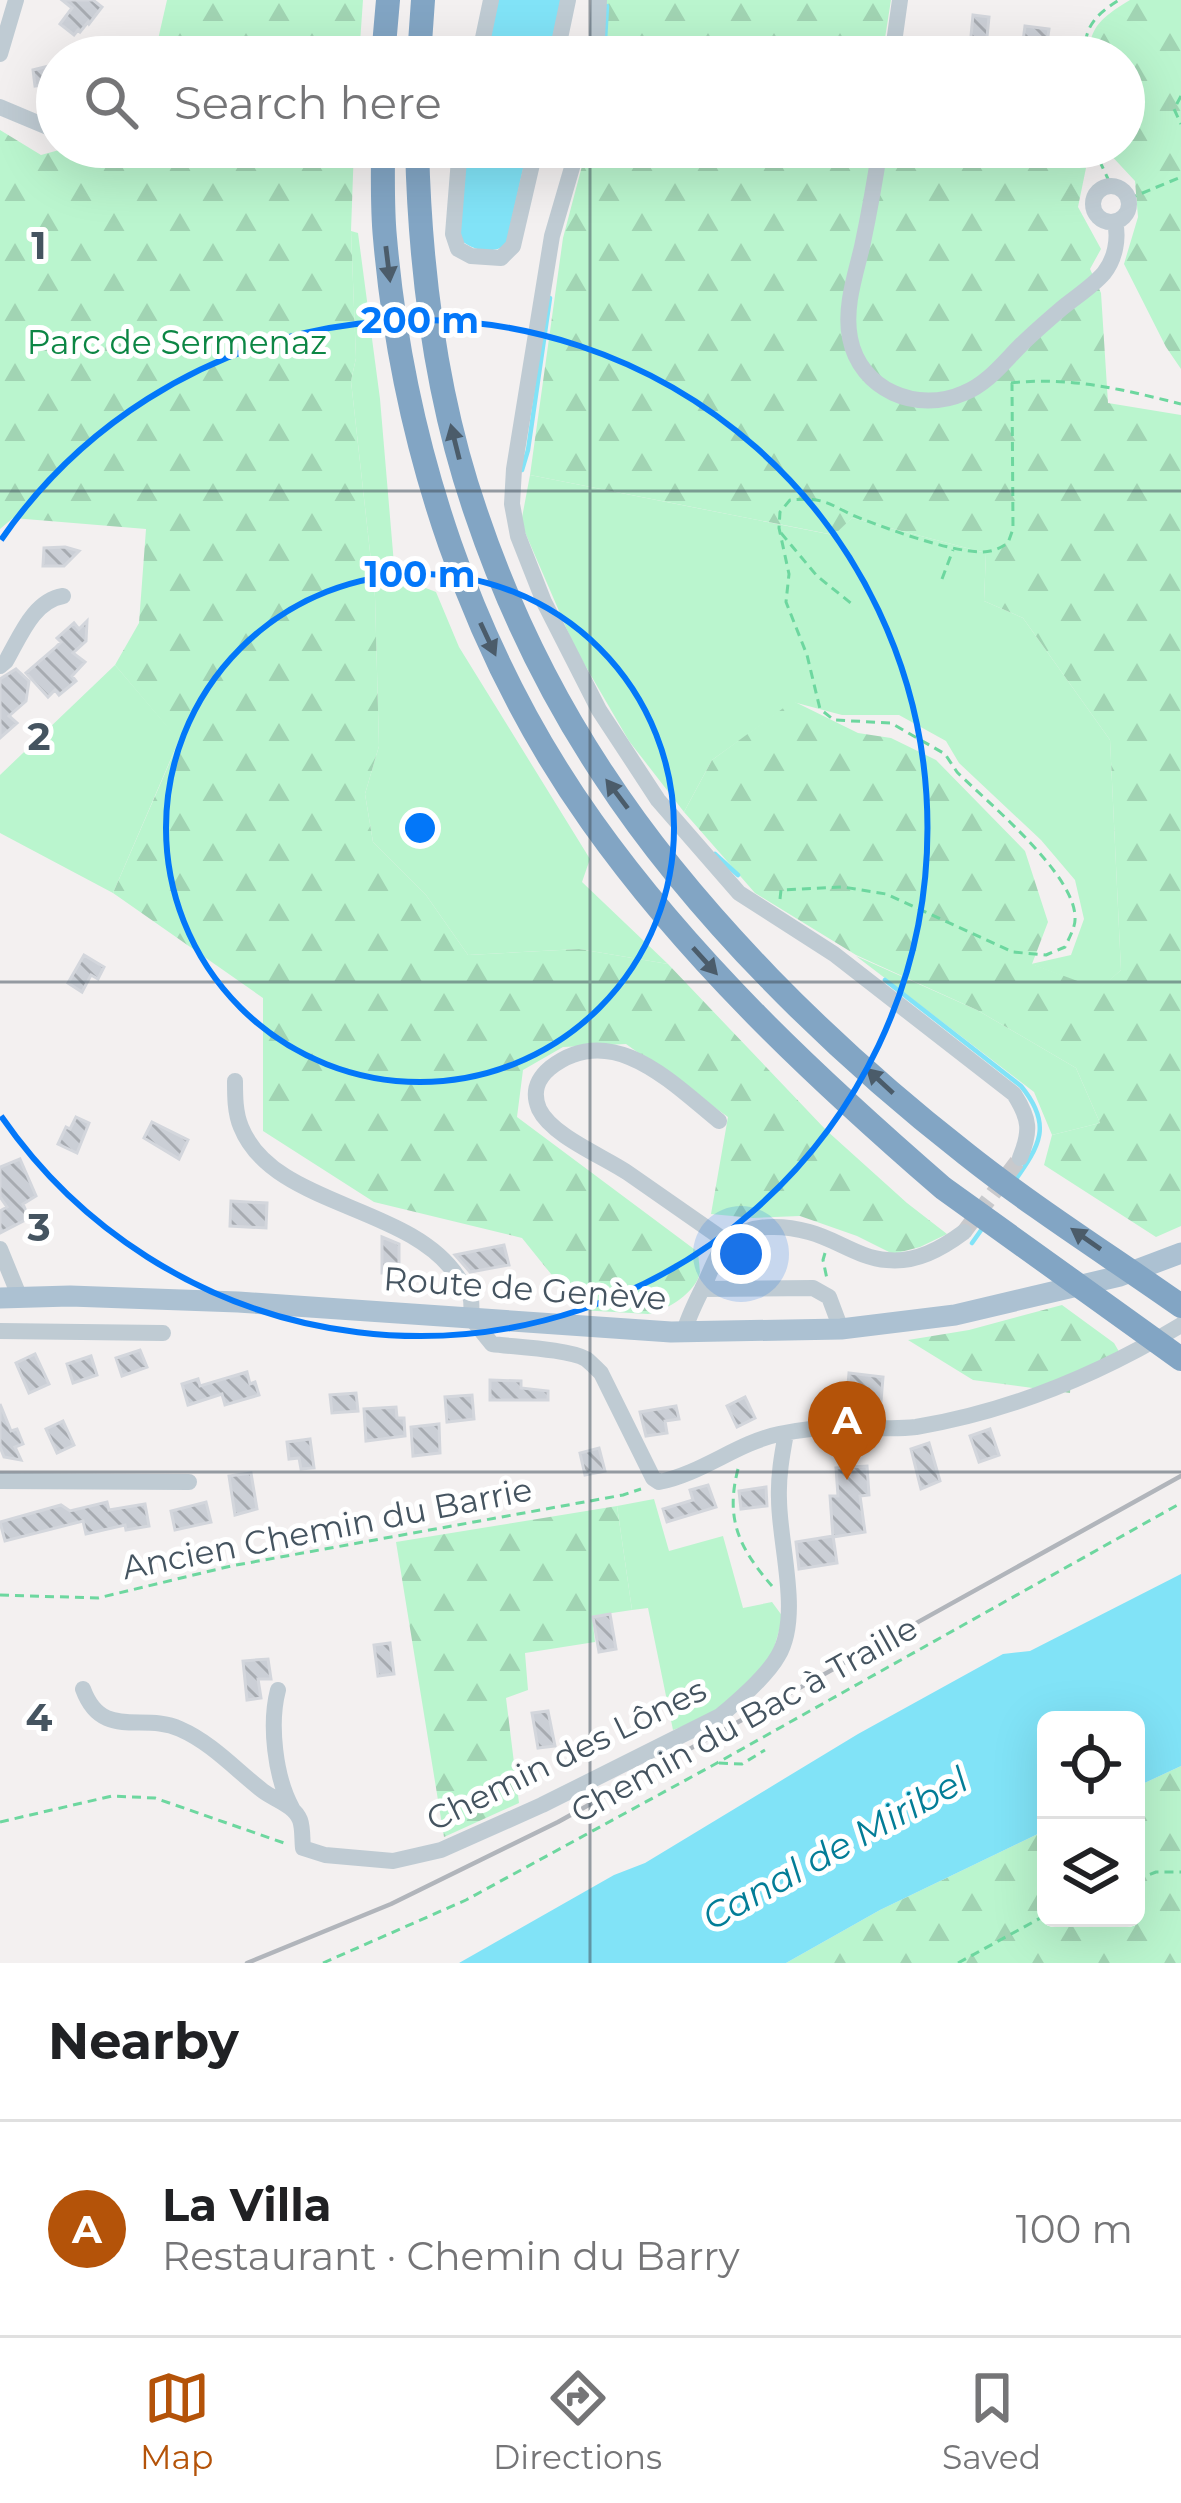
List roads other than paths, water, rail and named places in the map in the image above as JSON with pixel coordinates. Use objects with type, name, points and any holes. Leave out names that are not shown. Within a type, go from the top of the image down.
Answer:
[{"type":"highway","points":[[385,36],[388,0]]},
{"type":"highway","points":[[420,36],[423,0]]},
{"type":"highway","points":[[383,168],[384,234],[399,346],[429,479],[485,633],[535,730],[590,819],[715,972],[794,1054],[943,1189],[1181,1359]]},
{"type":"highway","points":[[418,168],[428,312],[449,418],[475,512],[551,688],[603,775],[724,928],[904,1104],[969,1157],[1181,1306]]},
{"type":"main road","name":"Route de Genève","points":[[10,1298],[238,1302],[684,1332],[818,1330],[955,1315],[1120,1276],[1181,1253]]},
{"type":"street","points":[[0,54],[16,0]]},
{"type":"street","points":[[483,36],[491,0]]},
{"type":"street","points":[[560,36],[568,0]]},
{"type":"street","points":[[597,36],[598,0]]},
{"type":"street","points":[[895,36],[900,0]]},
{"type":"street","points":[[0,107],[36,122]]},
{"type":"street","points":[[458,168],[453,234],[458,249],[471,256],[501,258],[513,246],[531,168]]},
{"type":"street","points":[[572,168],[552,236],[514,469],[512,504],[518,536],[544,602],[599,710],[658,800],[739,893],[834,954],[1014,1094],[1025,1111],[1029,1136],[1019,1158]]},
{"type":"street","points":[[879,168],[848,314],[849,334],[866,373],[895,395],[944,401],[986,381],[1104,273],[1115,251],[1115,222]]},
{"type":"street","points":[[1105,188],[1121,190],[1128,199],[1128,211],[1115,222],[1104,221],[1094,209],[1096,194],[1105,188]]},
{"type":"street","points":[[0,666],[37,609],[62,596]]},
{"type":"street","points":[[719,1121],[644,1061],[611,1052],[559,1061],[534,1091],[539,1110],[553,1127],[727,1242]]},
{"type":"street","points":[[235,1081],[238,1122],[260,1155],[294,1180],[432,1247],[471,1297],[471,1318],[492,1344],[586,1359],[601,1373],[659,1482],[773,1435],[841,1427],[915,1427],[1036,1397],[1126,1358],[1181,1325]]},
{"type":"street","points":[[684,1332],[727,1242],[747,1231],[774,1227],[812,1232],[884,1260],[910,1260],[943,1247],[964,1232]]},
{"type":"street","points":[[0,1250],[10,1298]]},
{"type":"street","points":[[702,1289],[813,1288],[829,1297],[841,1329]]},
{"type":"street","points":[[0,1331],[163,1333]]},
{"type":"street","name":"Chemin des Lônes","points":[[292,1809],[301,1821],[303,1849],[393,1861],[441,1850],[720,1717],[772,1665],[787,1632],[789,1605],[778,1495],[786,1433]]},
{"type":"street","points":[[0,1481],[189,1482]]},
{"type":"street","points":[[83,1689],[101,1717],[126,1724],[175,1726],[207,1744],[267,1795],[292,1809]]},
{"type":"street","points":[[278,1690],[272,1713],[283,1792],[292,1809]]},
{"type":"water","points":[[497,0],[561,0],[553,36],[489,36]]},
{"type":"water","points":[[465,168],[523,168],[506,245],[484,250],[468,245],[459,230]]},
{"type":"water","name":"Canal de Miribel","points":[[1181,1574],[1181,1766],[1145,1783],[1145,1711],[1037,1711],[1037,1834],[880,1910],[786,1963],[459,1963],[614,1875],[645,1863],[858,1734],[1003,1654],[1030,1651]]},
{"type":"waterway","points":[[605,36],[607,6]]},
{"type":"waterway","points":[[522,470],[550,298]]},
{"type":"waterway","points":[[715,854],[738,875]]},
{"type":"waterway","points":[[885,980],[1021,1086],[1031,1100],[1039,1135],[1014,1182]]},
{"type":"waterway","points":[[972,1243],[984,1226]]},
{"type":"tunnel","points":[[964,1232],[1020,1158]]},
{"type":"railway","points":[[247,1963],[391,1904],[558,1822],[1181,1476]]},
{"type":"place","name":"La Villa","points":[[847,1480]]},
{"type":"park label","name":"Parc de Sermenaz","points":[[177,342]]}]
